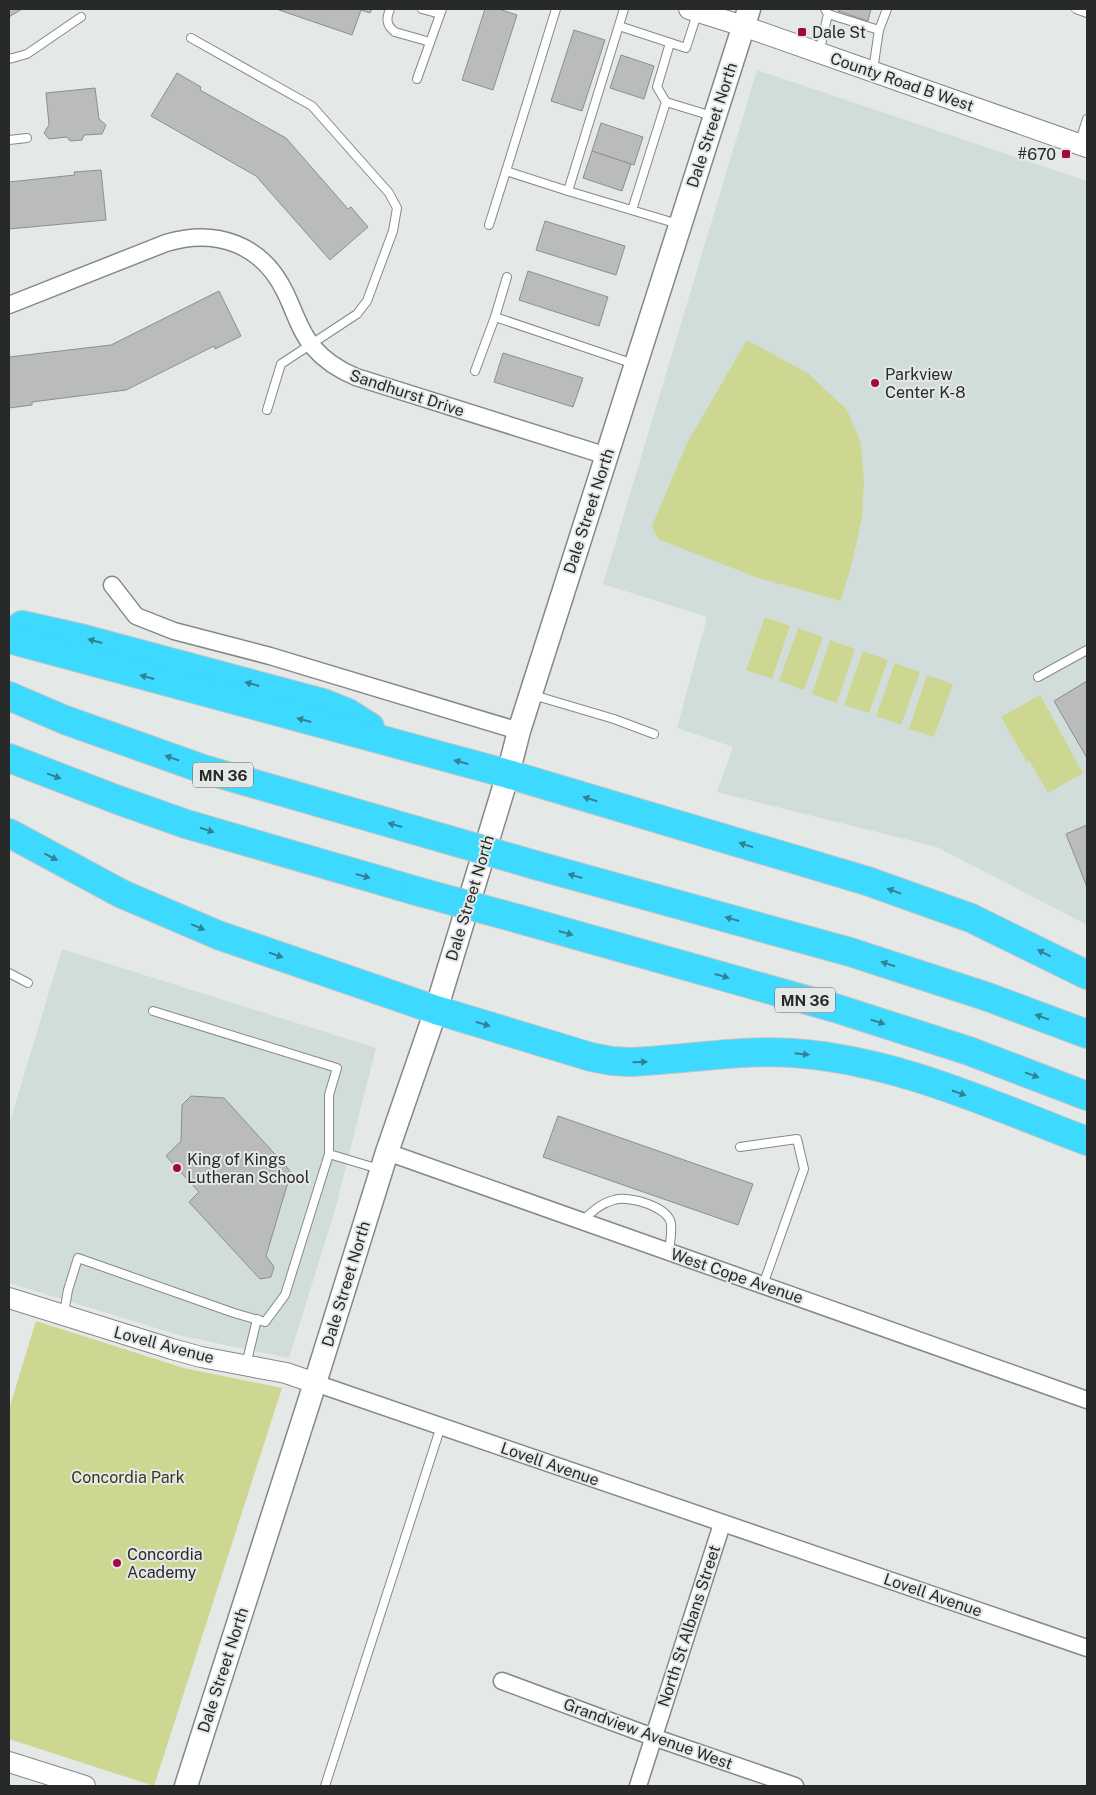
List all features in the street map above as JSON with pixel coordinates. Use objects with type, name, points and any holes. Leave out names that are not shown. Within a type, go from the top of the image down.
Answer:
[{"type":"highway","points":[[9,622],[84,638],[323,703],[348,713],[392,743]]},
{"type":"highway","points":[[9,639],[508,774],[867,881],[971,918],[1087,975]]},
{"type":"highway","name":"MN 36","points":[[9,696],[65,720],[203,769],[535,865],[876,960],[988,997],[1087,1034]]},
{"type":"highway","name":"MN 36","points":[[9,758],[186,824],[420,892],[835,1008],[970,1051],[1087,1096]]},
{"type":"highway","points":[[9,833],[122,894],[218,935],[436,1010],[591,1057],[612,1061],[652,1061],[766,1052],[812,1055],[858,1062],[898,1072],[964,1094],[1087,1140]]},
{"type":"main road","name":"Dale Street North","points":[[186,1786],[384,1161],[436,1010],[508,774],[519,730],[746,17]]},
{"type":"street","name":"County Road B West","points":[[693,10],[746,17],[819,53],[1083,145]]},
{"type":"street","name":"Sandhurst Drive","points":[[9,305],[174,240],[202,236],[220,239],[239,244],[255,254],[268,266],[279,280],[311,346],[340,371],[607,456]]},
{"type":"street","points":[[112,585],[136,616],[174,631],[270,656],[519,730]]},
{"type":"street","name":"West Cope Avenue","points":[[384,1161],[582,1221],[1087,1400]]},
{"type":"street","name":"Lovell Avenue","points":[[9,1298],[172,1349],[286,1373],[1087,1648]]},
{"type":"street","name":"North St Albans Street","points":[[638,1786],[722,1524]]},
{"type":"street","name":"Grandview Avenue West","points":[[502,1681],[653,1738],[795,1786]]},
{"type":"street","points":[[9,1762],[85,1786]]},
{"type":"lane","points":[[390,9],[387,23],[390,28],[395,32],[430,42]]},
{"type":"lane","points":[[417,79],[441,11],[422,9]]},
{"type":"lane","points":[[489,225],[556,9]]},
{"type":"lane","points":[[568,190],[624,9]]},
{"type":"lane","points":[[873,72],[879,30],[887,9]]},
{"type":"lane","points":[[1076,9],[1087,12]]},
{"type":"lane","points":[[619,26],[686,48],[693,10]]},
{"type":"lane","points":[[819,53],[826,12],[879,30]]},
{"type":"lane","points":[[9,58],[26,54],[82,17]]},
{"type":"lane","points":[[191,38],[312,106],[389,193],[397,208],[393,231],[367,301],[357,314],[281,364],[267,410]]},
{"type":"lane","points":[[670,43],[657,87],[666,102],[714,117]]},
{"type":"lane","points":[[632,210],[666,102]]},
{"type":"lane","points":[[1083,145],[1087,119]]},
{"type":"lane","points":[[9,140],[27,138]]},
{"type":"lane","points":[[506,171],[680,224]]},
{"type":"lane","points":[[475,371],[495,318],[507,277]]},
{"type":"lane","points":[[495,318],[636,365]]},
{"type":"lane","points":[[1038,677],[1087,650]]},
{"type":"lane","points":[[530,695],[614,719],[654,734]]},
{"type":"lane","points":[[9,973],[28,983]]},
{"type":"lane","points":[[64,1315],[68,1290],[78,1258],[265,1322],[285,1295],[329,1154],[328,1095],[337,1068],[153,1011]]},
{"type":"lane","points":[[740,1147],[797,1139],[804,1169],[763,1285]]},
{"type":"lane","points":[[329,1154],[384,1161]]},
{"type":"lane","points":[[582,1221],[599,1206],[616,1199],[643,1202],[665,1213],[671,1223],[669,1252]]},
{"type":"lane","points":[[246,1365],[257,1319]]},
{"type":"lane","points":[[325,1786],[441,1426]]},
{"type":"shaded area","name":"Parkview Center K-8","points":[[757,70],[1087,181],[1087,925],[937,847],[717,792],[733,747],[677,728],[707,617],[603,584]]},
{"type":"shaded area","name":"King of Kings Lutheran School","points":[[62,949],[376,1048],[335,1210],[289,1358],[182,1336],[9,1283],[9,1125]]},
{"type":"green space","points":[[747,340],[809,374],[847,410],[861,443],[864,481],[862,517],[841,601],[758,578],[658,539],[652,526],[687,443]]},
{"type":"green space","points":[[765,617],[790,626],[772,679],[746,670]]},
{"type":"green space","points":[[798,628],[823,637],[804,690],[779,681]]},
{"type":"green space","points":[[830,640],[855,649],[837,703],[812,694]]},
{"type":"green space","points":[[863,651],[888,660],[869,713],[844,705]]},
{"type":"green space","points":[[895,663],[920,672],[901,725],[876,716]]},
{"type":"green space","points":[[927,675],[953,684],[934,737],[909,729]]},
{"type":"green space","points":[[1040,695],[1083,773],[1048,793],[1029,760],[1027,762],[1001,717]]},
{"type":"green space","name":"Concordia Park","points":[[36,1321],[184,1368],[282,1388],[154,1786],[9,1739],[9,1409]]},
{"type":"building","points":[[9,9],[22,9],[9,17]]},
{"type":"building","points":[[276,9],[372,9],[370,13],[361,10],[352,35]]},
{"type":"building","points":[[485,9],[499,9],[517,15],[493,90],[462,80]]},
{"type":"building","points":[[838,9],[871,9],[868,21],[838,11]]},
{"type":"building","points":[[574,30],[605,40],[582,111],[551,101]]},
{"type":"building","points":[[621,55],[654,66],[644,99],[610,88]]},
{"type":"building","points":[[177,73],[201,87],[200,90],[286,138],[348,209],[351,207],[368,227],[330,260],[256,176],[151,116]]},
{"type":"building","points":[[95,88],[99,119],[106,125],[102,134],[84,135],[82,140],[70,141],[67,137],[49,139],[44,133],[49,125],[46,93]]},
{"type":"building","points":[[601,123],[643,137],[634,165],[592,151]]},
{"type":"building","points":[[592,151],[631,164],[622,191],[583,178]]},
{"type":"building","points":[[101,170],[106,220],[9,229],[9,182],[75,175],[74,172]]},
{"type":"building","points":[[545,221],[625,246],[616,275],[536,250]]},
{"type":"building","points":[[528,271],[608,297],[599,326],[519,300]]},
{"type":"building","points":[[219,291],[241,336],[215,349],[214,346],[126,390],[32,402],[32,405],[9,408],[9,357],[111,345]]},
{"type":"building","points":[[503,353],[583,378],[573,407],[494,382]]},
{"type":"building","points":[[1087,681],[1087,758],[1054,701]]},
{"type":"building","points":[[1087,825],[1087,887],[1066,834]]},
{"type":"building","points":[[191,1096],[224,1098],[291,1172],[266,1256],[274,1267],[271,1277],[260,1279],[189,1202],[199,1192],[166,1156],[181,1141],[182,1105]]},
{"type":"building","points":[[558,1116],[753,1184],[738,1225],[543,1157]]},
{"type":"place","name":"Dale St","points":[[802,32]]},
{"type":"place","name":"#670","points":[[1066,154]]},
{"type":"place","name":"Parkview Center K-8","points":[[875,383]]},
{"type":"place","name":"King of Kings Lutheran School","points":[[177,1168]]},
{"type":"place","name":"Concordia Academy","points":[[117,1563]]}]
